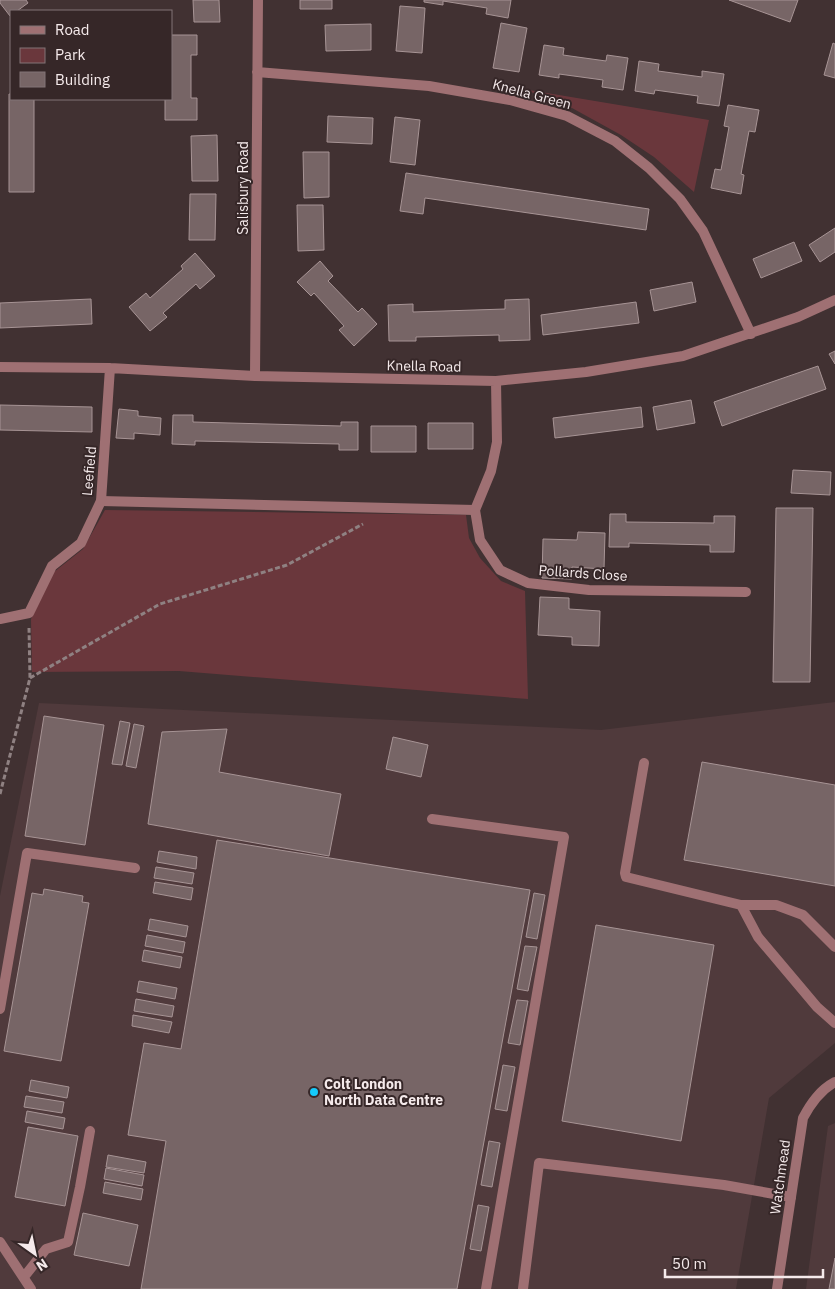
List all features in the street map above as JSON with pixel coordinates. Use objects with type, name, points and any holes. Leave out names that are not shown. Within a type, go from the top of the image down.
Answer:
[{"type":"street","name":"Salisbury Road","points":[[255,376],[258,0]]},
{"type":"street","name":"Knella Green","points":[[257,72],[429,86],[510,100],[567,116],[615,141],[648,168],[674,193],[703,231],[751,334]]},
{"type":"street","name":"Knella Road","points":[[0,367],[110,368],[255,376],[496,381],[586,372],[683,356],[798,317],[835,300]]},
{"type":"street","name":"Leefield","points":[[29,613],[52,566],[81,543],[101,501],[110,368]]},
{"type":"street","points":[[101,501],[475,510],[492,470],[497,442],[496,381]]},
{"type":"street","name":"Pollards Close","points":[[475,510],[480,540],[500,570],[528,583],[589,590],[746,592]]},
{"type":"street","points":[[0,619],[29,613]]},
{"type":"street","points":[[644,763],[625,873],[626,877],[742,904],[776,905],[803,915],[835,947]]},
{"type":"street","points":[[432,818],[564,838],[486,1289]]},
{"type":"street","points":[[0,1009],[27,853],[135,868]]},
{"type":"street","points":[[742,904],[758,937],[817,1007],[835,1023]]},
{"type":"street","name":"Watchmead","points":[[777,1289],[803,1118],[810,1104],[826,1087],[835,1082]]},
{"type":"street","points":[[24,1277],[46,1249],[68,1242],[90,1132]]},
{"type":"street","points":[[523,1289],[539,1163],[724,1185],[791,1197]]},
{"type":"street","points":[[0,1242],[31,1289]]},
{"type":"path","points":[[30,678],[160,604],[287,565],[369,521]]},
{"type":"path","points":[[0,794],[30,678],[29,613]]},
{"type":"shaded area","points":[[835,702],[835,1043],[769,1098],[736,1289],[0,1289],[0,896],[39,703],[601,730]]},
{"type":"shaded area","points":[[835,1123],[835,1289],[806,1289],[828,1126]]},
{"type":"green space","points":[[523,89],[709,120],[694,192],[654,157],[621,135],[572,108]]},
{"type":"green space","points":[[105,510],[466,515],[469,538],[480,558],[501,581],[525,591],[528,699],[179,671],[32,672],[31,619],[54,572],[83,549]]},
{"type":"building","points":[[0,0],[26,0],[28,3],[18,10],[10,10],[10,16],[0,3]]},
{"type":"building","points":[[193,0],[219,0],[220,22],[194,22]]},
{"type":"building","points":[[300,0],[332,0],[332,9],[300,9]]},
{"type":"building","points":[[424,0],[511,0],[508,18],[486,14],[487,8],[443,1],[443,5],[424,2]]},
{"type":"building","points":[[729,0],[798,0],[790,22]]},
{"type":"building","points":[[400,6],[425,8],[422,53],[396,51]]},
{"type":"building","points":[[501,23],[527,28],[519,72],[493,68]]},
{"type":"building","points":[[371,24],[371,50],[326,51],[325,25]]},
{"type":"building","points":[[172,35],[197,35],[197,55],[191,55],[191,98],[197,98],[197,120],[165,120],[165,100],[172,100]]},
{"type":"building","points":[[833,43],[835,44],[835,78],[824,75]]},
{"type":"building","points":[[544,45],[564,48],[563,55],[606,61],[607,55],[628,58],[623,90],[602,87],[603,80],[559,74],[559,78],[539,75]]},
{"type":"building","points":[[639,61],[659,64],[658,71],[702,77],[702,71],[724,74],[719,106],[697,103],[698,96],[655,90],[654,94],[635,91]]},
{"type":"building","points":[[10,94],[10,100],[34,100],[34,192],[9,192]]},
{"type":"building","points":[[728,105],[759,110],[755,132],[749,131],[741,174],[744,175],[741,194],[711,188],[715,169],[721,170],[729,127],[724,126]]},
{"type":"building","points":[[328,116],[373,118],[372,144],[327,142]]},
{"type":"building","points":[[395,117],[420,120],[415,165],[390,162]]},
{"type":"building","points":[[217,135],[218,181],[192,181],[191,136]]},
{"type":"building","points":[[303,152],[329,152],[329,197],[304,198]]},
{"type":"building","points":[[406,173],[649,209],[646,230],[425,198],[423,214],[400,211]]},
{"type":"building","points":[[190,194],[216,194],[215,240],[189,240]]},
{"type":"building","points":[[297,205],[323,205],[324,250],[298,251]]},
{"type":"building","points":[[835,228],[835,252],[820,262],[809,245]]},
{"type":"building","points":[[794,242],[802,261],[761,278],[753,259]]},
{"type":"building","points":[[195,253],[215,276],[200,289],[196,284],[163,313],[167,317],[150,331],[129,307],[146,293],[150,298],[183,269],[181,266]]},
{"type":"building","points":[[320,261],[333,276],[328,281],[358,312],[362,308],[377,324],[354,346],[339,330],[344,326],[314,293],[311,296],[297,282]]},
{"type":"building","points":[[692,282],[696,302],[654,311],[650,290]]},
{"type":"building","points":[[91,299],[92,324],[0,328],[0,303]]},
{"type":"building","points":[[529,299],[530,340],[499,341],[499,335],[416,337],[416,341],[389,341],[388,305],[413,304],[413,312],[505,309],[505,300]]},
{"type":"building","points":[[636,302],[639,323],[543,335],[541,315]]},
{"type":"building","points":[[835,351],[835,364],[829,354]]},
{"type":"building","points":[[818,366],[826,389],[722,426],[714,402]]},
{"type":"building","points":[[691,400],[695,423],[657,430],[653,407]]},
{"type":"building","points":[[0,405],[92,407],[92,432],[0,430]]},
{"type":"building","points":[[641,407],[643,427],[555,438],[553,418]]},
{"type":"building","points":[[119,409],[138,411],[138,416],[161,418],[160,435],[134,433],[134,439],[116,438]]},
{"type":"building","points":[[173,415],[193,415],[193,422],[341,426],[341,422],[358,422],[358,450],[339,450],[339,444],[195,441],[195,445],[172,444]]},
{"type":"building","points":[[428,423],[473,423],[473,449],[428,449]]},
{"type":"building","points":[[371,426],[416,426],[416,452],[371,452]]},
{"type":"building","points":[[793,470],[831,472],[830,495],[791,493]]},
{"type":"building","points":[[776,508],[813,508],[810,682],[773,682]]},
{"type":"building","points":[[610,514],[626,514],[626,522],[714,523],[714,516],[735,516],[734,552],[710,552],[710,545],[629,543],[629,547],[609,547]]},
{"type":"building","points":[[578,532],[605,533],[604,569],[572,567],[572,579],[542,578],[543,539],[577,540]]},
{"type":"building","points":[[540,597],[569,598],[569,609],[600,611],[599,646],[572,645],[572,637],[538,635]]},
{"type":"building","points":[[44,716],[104,725],[85,845],[25,836]]},
{"type":"building","points":[[120,721],[130,723],[122,765],[112,764]]},
{"type":"building","points":[[134,724],[144,726],[136,768],[126,766]]},
{"type":"building","points":[[227,729],[219,772],[341,794],[329,856],[148,824],[162,732]]},
{"type":"building","points":[[393,737],[428,745],[421,777],[386,769]]},
{"type":"building","points":[[702,762],[835,785],[835,886],[684,860]]},
{"type":"building","name":"Colt London North Data Centre","points":[[217,840],[530,890],[457,1289],[141,1289],[166,1141],[128,1135],[144,1043],[181,1049]]},
{"type":"building","points":[[159,851],[197,857],[196,869],[157,862]]},
{"type":"building","points":[[156,867],[194,873],[192,884],[154,878]]},
{"type":"building","points":[[155,882],[193,888],[191,900],[153,893]]},
{"type":"building","points":[[44,889],[83,896],[82,902],[89,903],[61,1061],[4,1051],[32,893],[43,895]]},
{"type":"building","points":[[534,893],[545,895],[537,939],[526,937]]},
{"type":"building","points":[[150,919],[188,926],[186,937],[148,930]]},
{"type":"building","points":[[596,925],[714,945],[681,1141],[562,1121]]},
{"type":"building","points":[[147,935],[185,942],[183,953],[145,946]]},
{"type":"building","points":[[525,946],[537,947],[528,991],[517,989]]},
{"type":"building","points":[[144,950],[182,957],[180,968],[142,961]]},
{"type":"building","points":[[139,981],[177,988],[175,999],[137,992]]},
{"type":"building","points":[[136,999],[174,1006],[172,1017],[134,1011]]},
{"type":"building","points":[[517,1000],[528,1001],[520,1045],[508,1043]]},
{"type":"building","points":[[133,1015],[172,1022],[169,1033],[132,1026]]},
{"type":"building","points":[[503,1065],[515,1067],[507,1111],[495,1109]]},
{"type":"building","points":[[31,1080],[69,1087],[67,1098],[29,1091]]},
{"type":"building","points":[[26,1096],[64,1102],[62,1113],[24,1107]]},
{"type":"building","points":[[27,1111],[65,1118],[63,1129],[25,1122]]},
{"type":"building","points":[[28,1127],[78,1136],[65,1206],[15,1197]]},
{"type":"building","points":[[489,1141],[500,1143],[492,1187],[481,1185]]},
{"type":"building","points":[[108,1155],[146,1162],[144,1173],[106,1167]]},
{"type":"building","points":[[106,1168],[144,1175],[142,1186],[104,1179]]},
{"type":"building","points":[[105,1182],[143,1189],[141,1200],[103,1193]]},
{"type":"building","points":[[478,1205],[489,1207],[481,1251],[470,1249]]},
{"type":"building","points":[[83,1213],[138,1225],[129,1266],[74,1255]]},
{"type":"building","points":[[835,1258],[835,1289],[829,1289]]},
{"type":"place","name":"Colt London North Data Centre","points":[[314,1092]]}]
